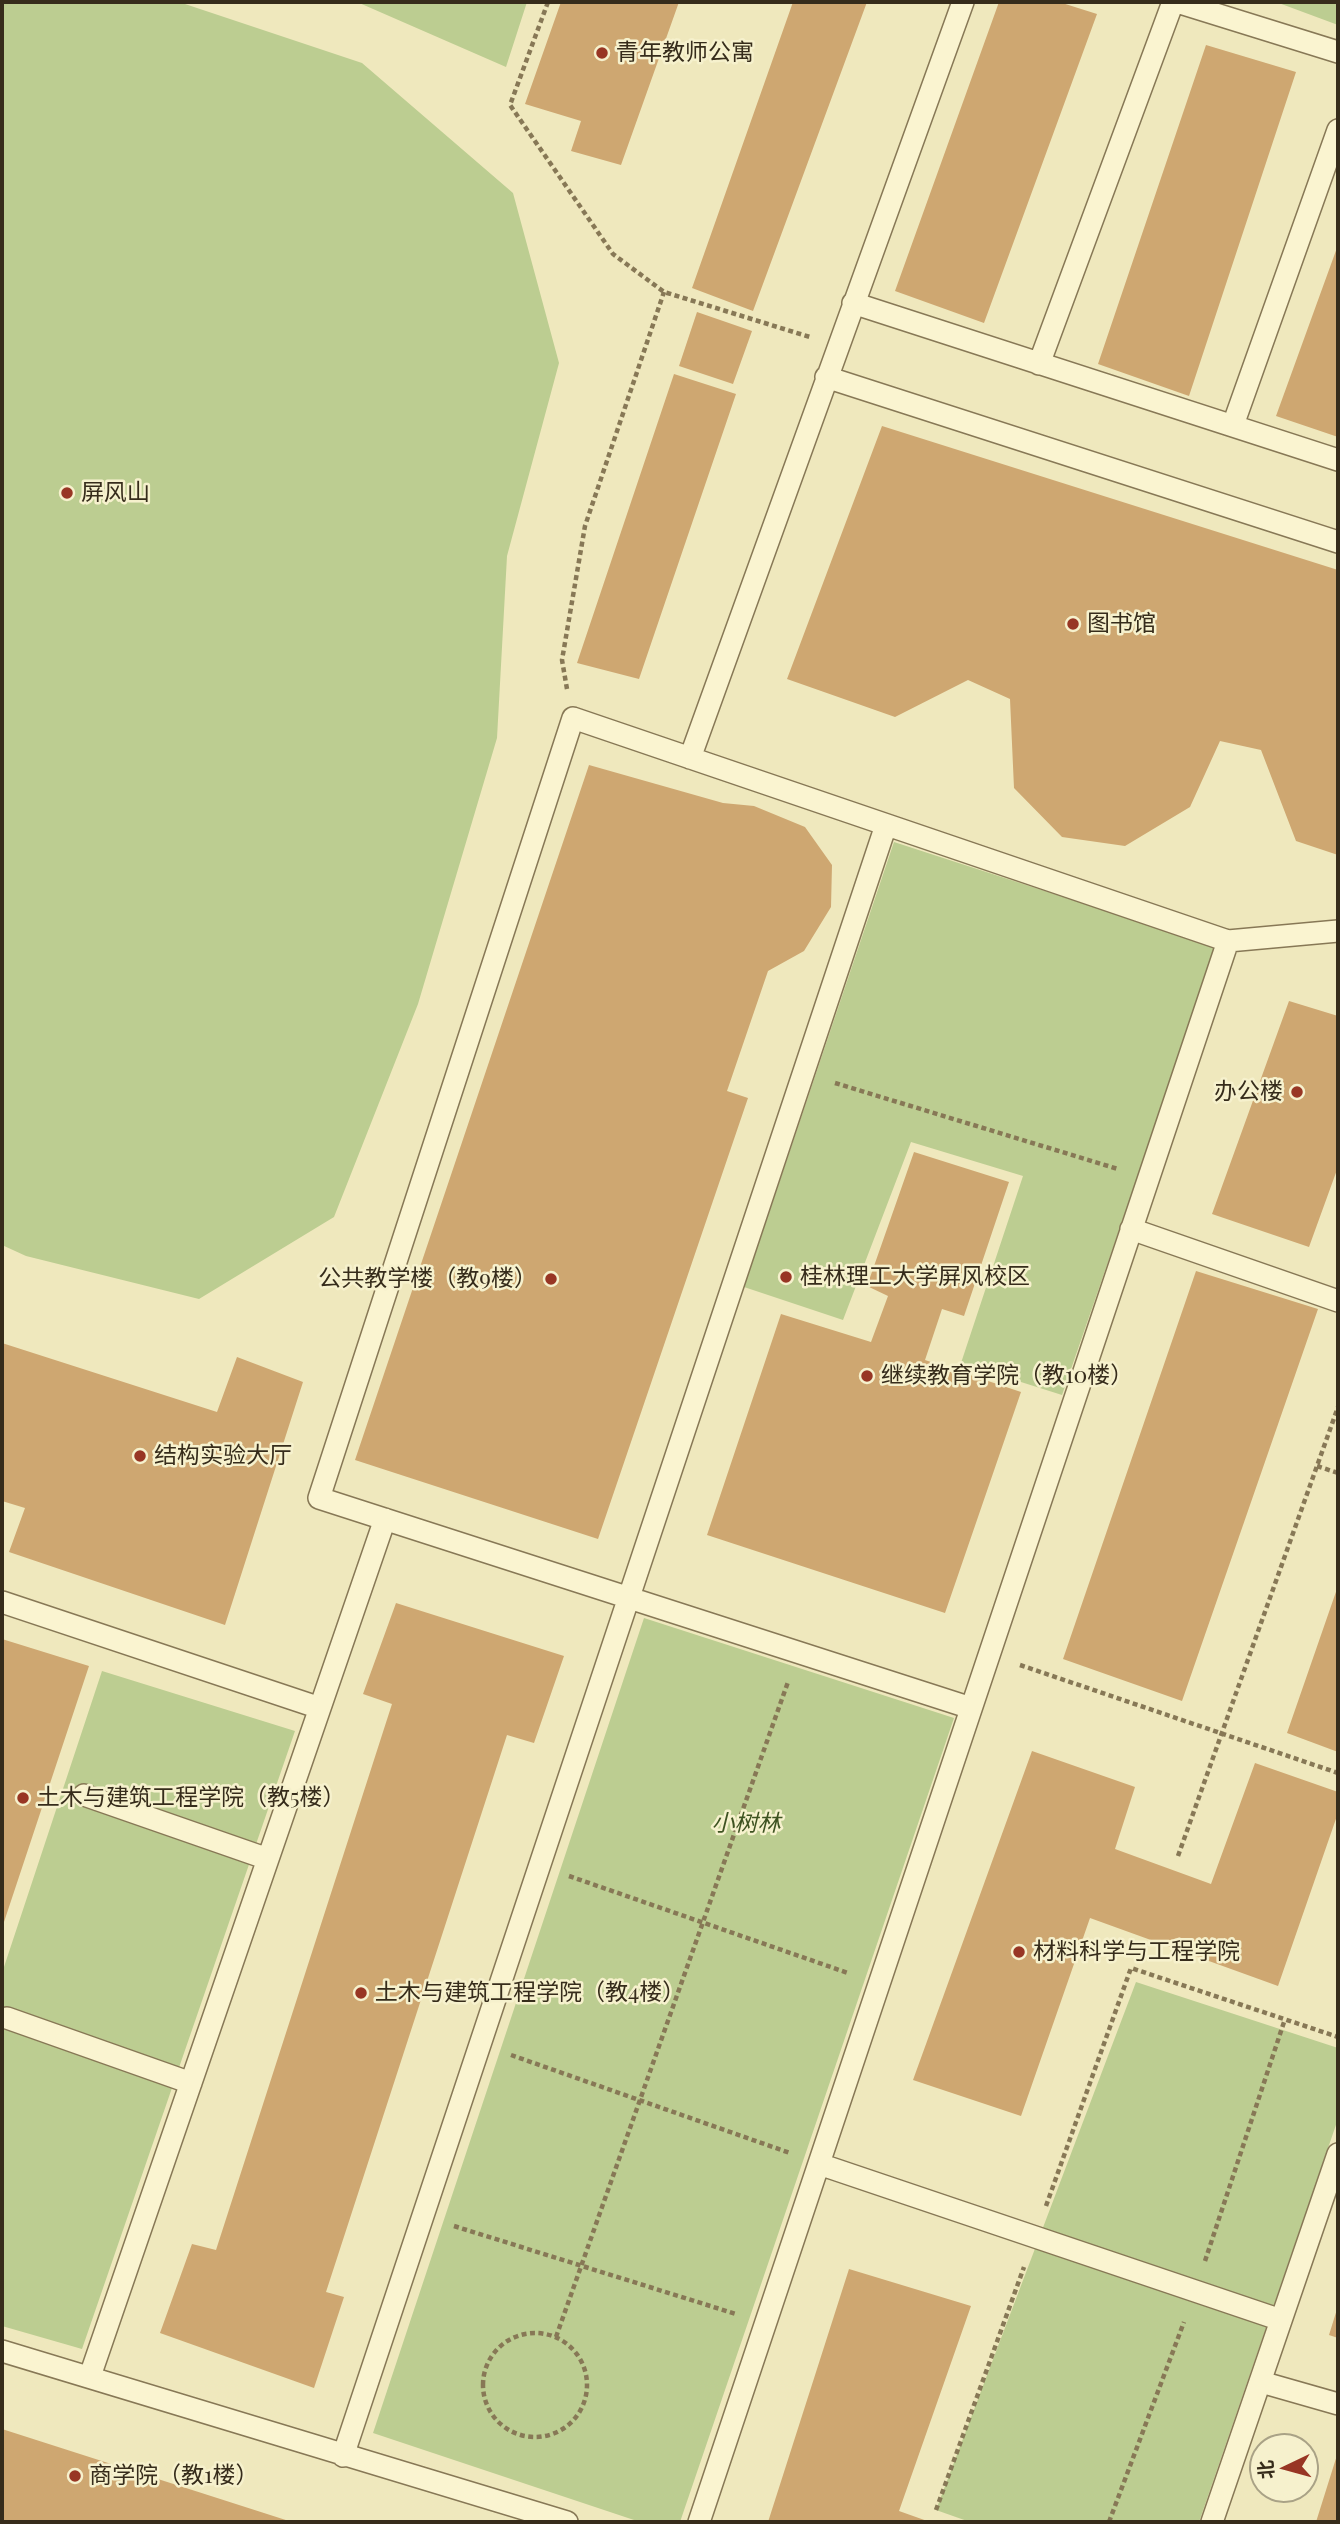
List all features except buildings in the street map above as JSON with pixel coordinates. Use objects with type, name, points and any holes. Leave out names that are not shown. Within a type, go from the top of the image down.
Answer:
[{"type":"lane","points":[[690,758],[963,2]]},
{"type":"lane","points":[[1039,364],[1175,2],[1338,52]]},
{"type":"lane","points":[[1233,425],[1338,130]]},
{"type":"lane","points":[[853,303],[1338,460]]},
{"type":"lane","points":[[826,377],[1338,542]]},
{"type":"lane","points":[[971,1708],[319,1498],[573,718],[1228,941],[1338,931]]},
{"type":"lane","points":[[343,2456],[886,825]]},
{"type":"lane","points":[[699,2522],[1228,941]]},
{"type":"lane","points":[[1131,1229],[1338,1301]]},
{"type":"lane","points":[[90,2376],[386,1519]]},
{"type":"lane","points":[[2,1602],[320,1708]]},
{"type":"lane","points":[[83,1795],[268,1859]]},
{"type":"lane","points":[[7,2018],[191,2082]]},
{"type":"lane","points":[[1212,2522],[1338,2154]]},
{"type":"lane","points":[[819,2164],[1281,2320]]},
{"type":"lane","points":[[2,2351],[343,2456],[494,2512],[567,2522]]},
{"type":"lane","points":[[1261,2382],[1338,2404]]},
{"type":"path","points":[[548,2],[510,105],[613,254],[664,292],[837,346]]},
{"type":"path","points":[[573,718],[562,660],[585,526],[664,292]]},
{"type":"path","points":[[804,1073],[1149,1178]]},
{"type":"path","points":[[1178,1856],[1338,1408]]},
{"type":"path","points":[[1317,1466],[1338,1474]]},
{"type":"path","points":[[556,2337],[798,1652]]},
{"type":"path","points":[[989,1654],[1338,1773]]},
{"type":"path","points":[[540,1866],[879,1983]]},
{"type":"path","points":[[936,2510],[1131,1968],[1338,2037]]},
{"type":"path","points":[[480,2044],[819,2164]]},
{"type":"path","points":[[423,2216],[766,2323]]},
{"type":"path","points":[[540,2333],[556,2337],[570,2346],[580,2360],[586,2377],[581,2410],[570,2424],[556,2433],[540,2438],[511,2432],[489,2411],[483,2380],[487,2364],[496,2350],[508,2340],[523,2334],[540,2333]]},
{"type":"green space","points":[[2,2],[179,2],[362,63],[513,193],[559,363],[507,556],[497,738],[418,1004],[334,1217],[199,1299],[26,1256],[2,1245]]},
{"type":"green space","points":[[357,2],[527,2],[506,67]]},
{"type":"green space","points":[[1276,2],[1338,2],[1338,25]]},
{"type":"green space","points":[[894,842],[1217,947],[1062,1395],[961,1363],[1023,1176],[911,1142],[843,1320],[744,1287]]},
{"type":"green space","name":"小树林","points":[[644,1618],[954,1718],[680,2522],[640,2522],[373,2433]]},
{"type":"green space","points":[[102,1671],[295,1731],[82,2349],[2,2326],[2,1973]]},
{"type":"green space","points":[[1136,1982],[1338,2048],[1338,2119],[1199,2522],[970,2522],[936,2510]]},
{"type":"place","name":"青年教师公寓","points":[[602,53]]},
{"type":"place","name":"屏风山","points":[[67,493]]},
{"type":"place","name":"图书馆","points":[[1073,624]]},
{"type":"place","name":"办公楼","points":[[1297,1092]]},
{"type":"place","name":"桂林理工大学屏风校区","points":[[786,1277]]},
{"type":"place","name":"公共教学楼（教9楼）","points":[[551,1279]]},
{"type":"place","name":"继续教育学院（教10楼）","points":[[867,1376]]},
{"type":"place","name":"结构实验大厅","points":[[140,1456]]},
{"type":"place","name":"土木与建筑工程学院（教5楼）","points":[[23,1798]]},
{"type":"place","name":"材料科学与工程学院","points":[[1019,1952]]},
{"type":"place","name":"土木与建筑工程学院（教4楼）","points":[[361,1993]]},
{"type":"place","name":"商学院（教1楼）","points":[[75,2476]]}]
